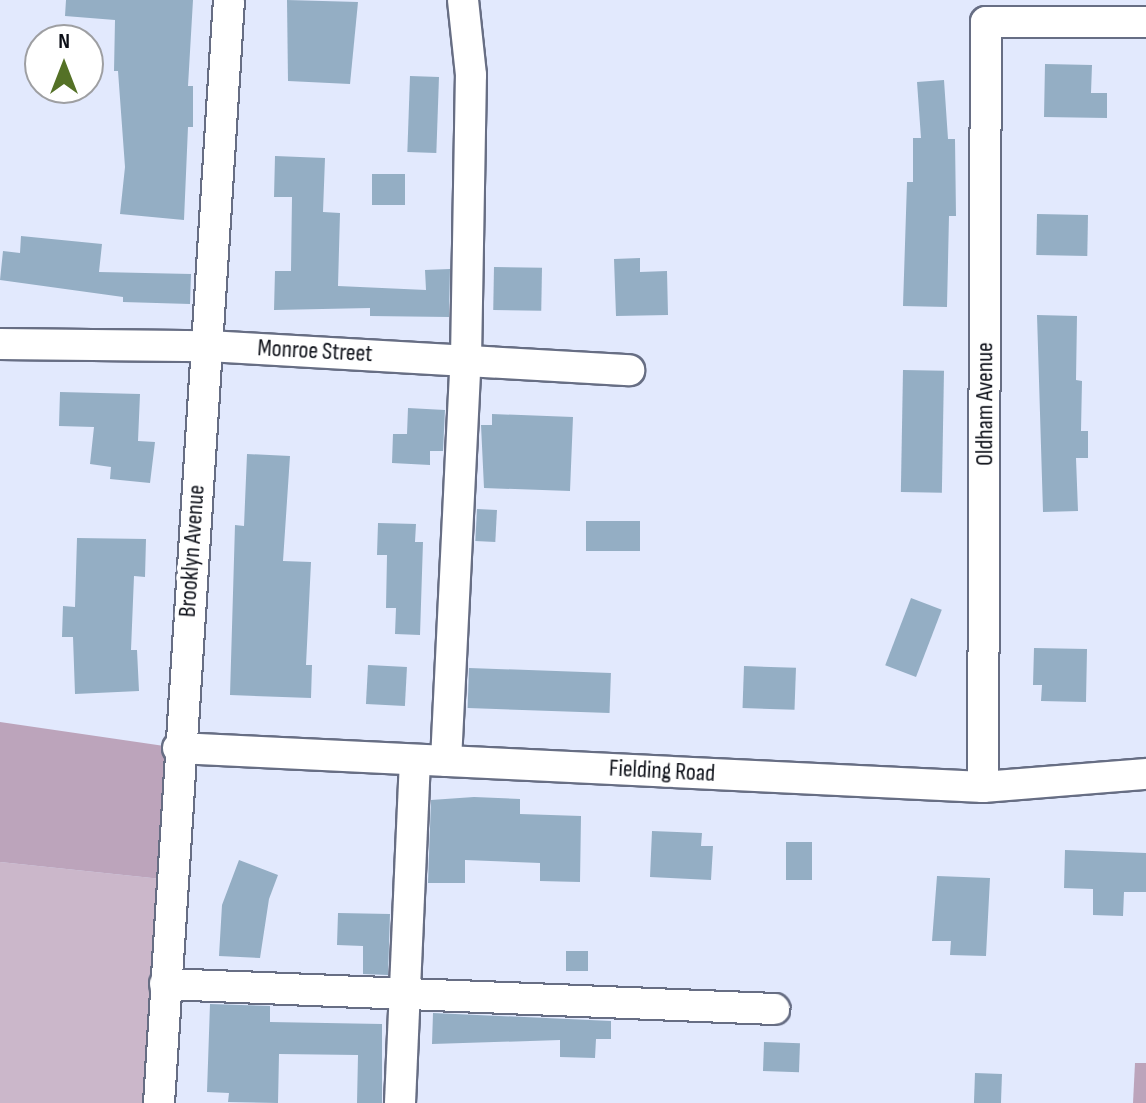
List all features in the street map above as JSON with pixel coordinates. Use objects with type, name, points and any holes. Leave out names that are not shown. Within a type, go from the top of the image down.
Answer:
[{"type":"street","name":"Brooklyn Avenue","points":[[159,1103],[178,748],[208,346],[229,0]]},
{"type":"street","points":[[446,761],[466,359],[471,75],[463,0]]},
{"type":"street","name":"Oldham Avenue","points":[[983,787],[986,22],[1146,22]]},
{"type":"street","name":"Monroe Street","points":[[0,344],[208,346],[629,370]]},
{"type":"street","name":"Fielding Road","points":[[178,748],[983,787],[1146,774]]},
{"type":"street","points":[[400,1103],[415,760]]},
{"type":"street","points":[[165,984],[406,991],[774,1009]]},
{"type":"shaded area","points":[[0,722],[178,748],[171,880],[0,862]]},
{"type":"shaded area","points":[[0,862],[171,880],[148,1103],[0,1103]]},
{"type":"shaded area","points":[[1135,1063],[1146,1063],[1146,1103],[1133,1103]]},
{"type":"building","points":[[66,0],[193,0],[188,86],[193,86],[193,127],[188,127],[184,220],[120,214],[125,167],[118,71],[114,71],[115,20],[65,16]]},
{"type":"building","points":[[287,0],[358,2],[350,84],[288,81]]},
{"type":"building","points":[[1045,64],[1092,65],[1091,93],[1107,93],[1107,118],[1044,117]]},
{"type":"building","points":[[410,76],[439,77],[436,153],[407,152]]},
{"type":"building","points":[[944,80],[948,139],[955,139],[956,216],[949,216],[947,307],[903,306],[907,182],[913,182],[913,138],[921,138],[917,82]]},
{"type":"building","points":[[275,156],[325,158],[323,212],[340,213],[338,286],[426,290],[425,270],[450,269],[449,317],[370,316],[370,308],[274,310],[275,271],[291,271],[292,197],[274,197]]},
{"type":"building","points":[[372,174],[405,174],[405,205],[372,205]]},
{"type":"building","points":[[1037,214],[1088,215],[1087,256],[1036,255]]},
{"type":"building","points":[[21,236],[102,244],[99,272],[191,274],[190,304],[123,302],[123,297],[0,280],[3,251],[20,253]]},
{"type":"building","points":[[640,258],[640,272],[667,271],[668,315],[616,316],[614,259]]},
{"type":"building","points":[[494,267],[542,268],[541,311],[493,310]]},
{"type":"building","points":[[1037,315],[1077,316],[1076,380],[1082,381],[1081,431],[1088,431],[1088,458],[1076,458],[1078,511],[1043,512]]},
{"type":"building","points":[[903,370],[944,371],[942,493],[901,492]]},
{"type":"building","points":[[60,392],[140,394],[138,441],[155,442],[150,483],[110,479],[111,467],[90,464],[94,427],[59,426]]},
{"type":"building","points":[[408,408],[445,410],[443,451],[430,451],[430,465],[392,463],[393,434],[407,434]]},
{"type":"building","points":[[492,414],[573,417],[570,491],[484,488],[481,425],[492,425]]},
{"type":"building","points":[[247,454],[290,456],[283,561],[311,562],[306,665],[312,665],[311,698],[230,695],[235,525],[244,526]]},
{"type":"building","points":[[477,509],[497,510],[495,542],[475,541]]},
{"type":"building","points":[[586,521],[640,521],[640,551],[586,551]]},
{"type":"building","points":[[378,523],[416,524],[415,542],[423,542],[420,635],[395,634],[396,608],[386,608],[387,555],[377,555]]},
{"type":"building","points":[[77,538],[146,539],[145,577],[134,576],[131,650],[137,650],[139,691],[75,694],[73,637],[62,637],[63,606],[75,607]]},
{"type":"building","points":[[911,598],[942,610],[916,677],[885,665]]},
{"type":"building","points":[[1034,648],[1087,649],[1086,702],[1041,701],[1042,685],[1033,685]]},
{"type":"building","points":[[368,665],[407,667],[405,706],[366,704]]},
{"type":"building","points":[[744,666],[796,668],[795,710],[743,708]]},
{"type":"building","points":[[469,668],[611,673],[610,713],[468,708]]},
{"type":"building","points":[[474,797],[520,799],[520,814],[581,816],[580,882],[540,881],[540,863],[465,860],[465,883],[428,883],[431,800]]},
{"type":"building","points":[[652,831],[702,833],[701,846],[713,846],[711,880],[650,877]]},
{"type":"building","points":[[786,842],[812,842],[812,880],[786,880]]},
{"type":"building","points":[[1065,850],[1146,853],[1146,892],[1124,892],[1123,916],[1093,915],[1093,889],[1064,888]]},
{"type":"building","points":[[239,860],[278,875],[269,899],[260,958],[219,956],[222,905]]},
{"type":"building","points":[[937,876],[990,878],[986,956],[950,955],[951,941],[932,941]]},
{"type":"building","points":[[338,913],[390,914],[388,975],[363,974],[363,946],[337,945]]},
{"type":"building","points":[[566,951],[588,951],[588,971],[566,971]]},
{"type":"building","points":[[210,1004],[270,1006],[270,1022],[382,1024],[382,1103],[357,1103],[358,1055],[279,1054],[278,1103],[228,1102],[229,1093],[207,1092]]},
{"type":"building","points":[[433,1013],[611,1021],[611,1039],[596,1039],[595,1058],[560,1057],[560,1040],[432,1044]]},
{"type":"building","points":[[764,1042],[800,1043],[799,1072],[763,1071]]},
{"type":"building","points":[[975,1073],[1002,1074],[1001,1103],[974,1103]]}]
